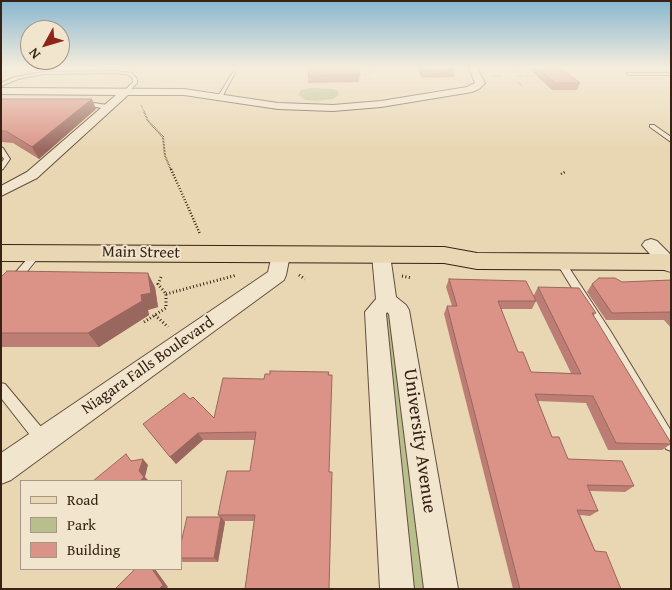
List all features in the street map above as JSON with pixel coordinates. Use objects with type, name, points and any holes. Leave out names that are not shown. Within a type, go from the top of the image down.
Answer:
[{"type":"main road","points":[[444,255],[468,244],[666,256]]},
{"type":"main road","name":"Main Street","points":[[1,253],[444,255]]},
{"type":"main road","points":[[444,255],[476,261],[561,262],[666,256]]},
{"type":"street","points":[[1,192],[32,175],[121,96]]},
{"type":"street","points":[[209,96],[294,107],[333,108],[381,104],[431,96]]},
{"type":"street","name":"Niagara Falls Boulevard","points":[[1,470],[277,275],[281,255]]},
{"type":"street","points":[[381,255],[386,301]]},
{"type":"street","name":"University Avenue","points":[[397,589],[374,312],[386,301],[399,310],[441,589]]},
{"type":"lane","points":[[77,103],[107,107]]},
{"type":"lane","points":[[652,126],[671,140]]},
{"type":"lane","points":[[1,150],[8,159],[1,168]]},
{"type":"lane","points":[[1,296],[38,252]]},
{"type":"lane","points":[[561,262],[607,335],[671,444]]},
{"type":"lane","points":[[1,388],[42,440]]},
{"type":"path","points":[[140,101],[144,114],[163,137],[165,156],[200,234]]},
{"type":"path","points":[[166,294],[237,275]]},
{"type":"path","points":[[299,275],[304,279]]},
{"type":"path","points":[[399,276],[412,278]]},
{"type":"path","points":[[144,322],[166,308],[166,294],[158,284],[161,277]]},
{"type":"path","points":[[155,315],[168,327]]},
{"type":"green space","points":[[299,96],[338,96],[333,99],[306,100]]},
{"type":"green space","points":[[385,311],[391,311],[427,589],[413,589]]},
{"type":"building","points":[[1,99],[92,99],[32,147],[6,131],[1,131]]},
{"type":"building","points":[[7,271],[148,273],[151,293],[141,295],[142,301],[88,333],[1,333],[1,277]]},
{"type":"building","points":[[599,278],[615,278],[622,282],[671,280],[671,312],[612,313],[592,284]]},
{"type":"building","points":[[449,279],[526,281],[536,301],[498,301],[518,352],[523,352],[531,372],[581,374],[538,287],[579,288],[596,313],[592,313],[671,443],[616,443],[593,396],[535,394],[552,437],[559,437],[568,459],[622,461],[634,486],[587,485],[598,511],[577,510],[595,551],[606,552],[621,589],[520,589],[447,306],[457,306]]},
{"type":"building","points":[[270,371],[329,372],[328,375],[332,375],[329,472],[332,472],[329,589],[245,589],[255,515],[218,515],[227,471],[250,471],[256,432],[198,433],[170,457],[143,424],[184,393],[190,399],[193,397],[214,418],[223,378],[264,379],[265,374],[270,374]]},
{"type":"building","points":[[126,454],[131,461],[143,459],[139,471],[144,477],[141,480],[94,480]]},
{"type":"building","points":[[187,517],[221,517],[214,558],[182,558],[182,539]]},
{"type":"building","points":[[134,570],[153,570],[163,585],[159,589],[115,589]]}]
